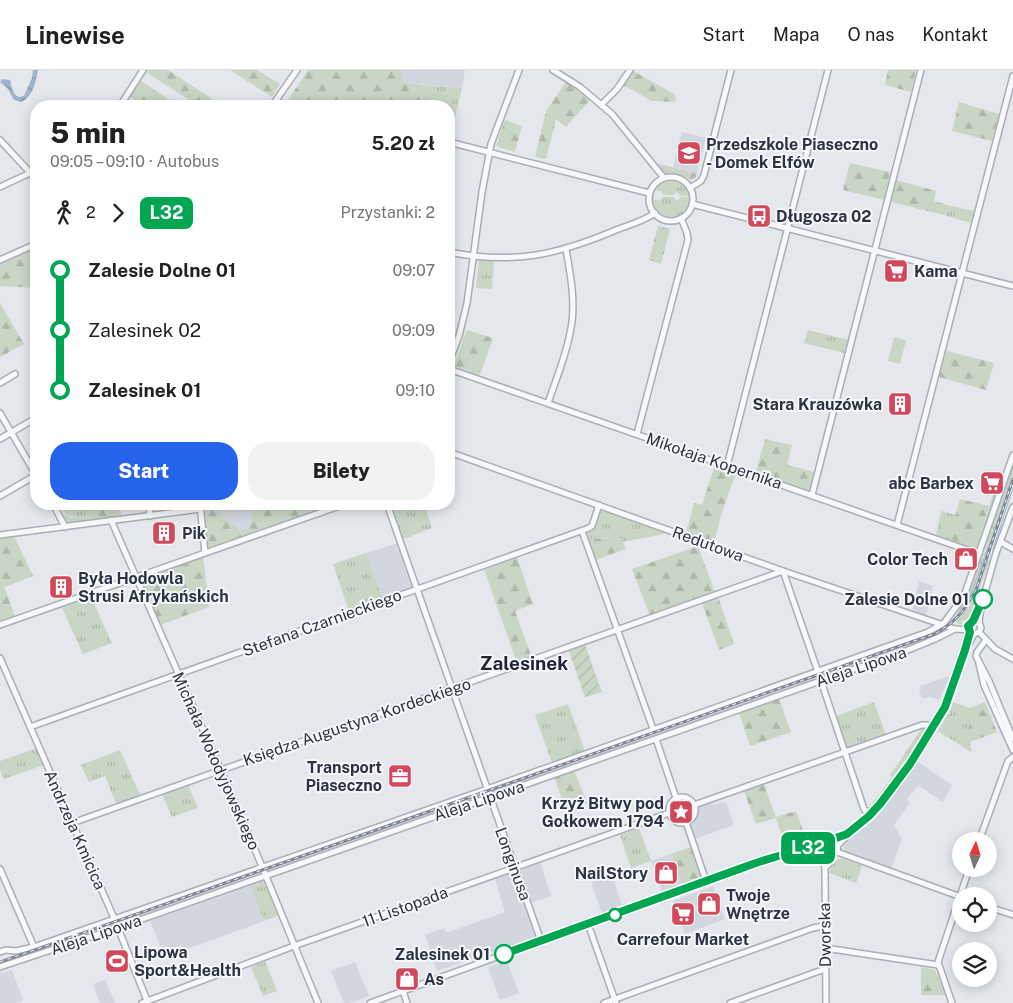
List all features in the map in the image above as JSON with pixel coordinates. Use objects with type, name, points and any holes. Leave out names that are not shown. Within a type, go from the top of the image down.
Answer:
[{"type":"street","points":[[124,100],[143,70]]},
{"type":"street","points":[[276,100],[297,70]]},
{"type":"street","points":[[455,345],[464,320],[482,192],[491,144],[519,70]]},
{"type":"street","points":[[553,70],[580,87],[616,119],[664,178]]},
{"type":"street","points":[[601,105],[617,89],[630,70]]},
{"type":"street","points":[[690,188],[701,180],[704,175],[731,70]]},
{"type":"street","points":[[727,466],[828,70]]},
{"type":"street","points":[[812,495],[921,70]]},
{"type":"street","points":[[897,525],[1013,76]]},
{"type":"street","points":[[0,140],[30,173],[0,187]]},
{"type":"street","points":[[455,143],[649,193]]},
{"type":"street","points":[[664,178],[681,179],[690,188],[692,204],[681,218],[667,220],[655,213],[649,201],[649,193],[652,186],[664,178]]},
{"type":"street","points":[[692,204],[1013,286]]},
{"type":"street","points":[[455,253],[474,256],[527,257],[566,249],[593,240],[655,213]]},
{"type":"street","points":[[637,434],[688,240],[681,218]]},
{"type":"street","points":[[0,260],[30,247]]},
{"type":"street","points":[[548,404],[566,349],[572,321],[572,283],[566,249]]},
{"type":"street","name":"Mikołaja Kopernika","points":[[455,371],[980,554]]},
{"type":"street","points":[[0,383],[15,374]]},
{"type":"street","points":[[0,413],[30,464]]},
{"type":"street","points":[[0,439],[30,422]]},
{"type":"street","name":"Redutowa","points":[[455,454],[783,571],[942,624],[973,632]]},
{"type":"street","points":[[942,624],[964,596],[1013,455]]},
{"type":"street","points":[[0,496],[30,478]]},
{"type":"street","points":[[599,505],[592,526],[582,531],[653,729]]},
{"type":"street","points":[[976,622],[1013,507]]},
{"type":"street","points":[[56,510],[65,527]]},
{"type":"street","points":[[149,510],[150,516]]},
{"type":"street","points":[[0,535],[183,510]]},
{"type":"street","points":[[200,510],[205,553]]},
{"type":"street","points":[[0,625],[327,510]]},
{"type":"street","name":"Longinusa","points":[[389,510],[541,941]]},
{"type":"street","name":"Michała Wołodyjowskiego","points":[[111,520],[221,770],[318,1003]]},
{"type":"street","name":"Stefana Czarnieckiego","points":[[30,727],[582,531]]},
{"type":"street","points":[[1001,542],[1013,549]]},
{"type":"street","points":[[783,571],[818,672]]},
{"type":"street","name":"Księdza Augustyna Kordeckiego","points":[[72,824],[783,571]]},
{"type":"street","points":[[833,840],[838,845],[847,834],[869,816],[910,764],[945,707],[973,632],[981,628],[976,622]]},
{"type":"street","points":[[976,622],[969,624],[973,632],[986,640],[995,649],[1013,659]]},
{"type":"street","name":"Aleja Lipowa","points":[[0,952],[34,947],[914,638],[942,624]]},
{"type":"street","name":"Aleja Lipowa","points":[[0,967],[117,928],[910,650],[955,628]]},
{"type":"street","points":[[986,640],[976,654],[984,685],[1013,750]]},
{"type":"street","name":"Andrzeja Kmicica","points":[[0,658],[114,918],[146,1002]]},
{"type":"street","points":[[979,664],[989,681],[1013,739]]},
{"type":"street","points":[[821,681],[864,809],[869,816]]},
{"type":"street","points":[[694,805],[922,725],[928,725],[933,728]]},
{"type":"street","points":[[656,739],[676,798]]},
{"type":"street","points":[[982,832],[1008,761],[1013,756]]},
{"type":"street","points":[[676,798],[686,798],[694,805],[694,815],[686,822],[681,823],[674,820],[669,813],[671,802],[676,798]]},
{"type":"street","name":"11 Listopada","points":[[146,1002],[294,946],[669,813]]},
{"type":"street","points":[[686,822],[706,881]]},
{"type":"street","points":[[829,850],[828,841],[847,834]]},
{"type":"street","name":"Dworska","points":[[826,1003],[824,863],[829,850],[838,845]]},
{"type":"street","points":[[370,1003],[706,881],[787,853],[810,848],[829,850],[952,894]]},
{"type":"street","points":[[0,869],[34,947]]},
{"type":"street","points":[[997,910],[1013,915]]},
{"type":"street","points":[[952,919],[940,952],[938,965],[952,1003]]},
{"type":"street","points":[[588,924],[616,1001]]},
{"type":"street","points":[[604,1003],[616,1001],[813,928],[824,926]]},
{"type":"street","points":[[825,948],[938,965]]},
{"type":"street","points":[[730,1003],[825,969]]},
{"type":"street","points":[[403,991],[406,1003]]},
{"type":"shaded area","points":[[401,70],[465,70],[462,88],[401,82]]},
{"type":"shaded area","name":"Przedszkole Piaseczno - Domek Elfów","points":[[682,132],[706,138],[697,173],[673,167]]},
{"type":"shaded area","points":[[1013,475],[1013,484],[978,589],[963,613],[951,625],[949,623],[955,619],[966,604],[979,577]]},
{"type":"shaded area","points":[[220,510],[254,510],[249,528],[241,530],[222,516]]},
{"type":"shaded area","points":[[398,543],[413,589],[383,599],[366,553]]},
{"type":"shaded area","points":[[919,581],[933,586],[926,617],[912,612]]},
{"type":"shaded area","points":[[942,628],[946,630],[935,638],[840,672],[492,794],[490,789]]},
{"type":"shaded area","points":[[950,676],[939,700],[930,697],[922,699],[919,690],[921,689],[920,686]]},
{"type":"shaded area","points":[[918,762],[952,785],[943,802],[918,785],[908,798],[907,800],[910,802],[894,825],[902,839],[891,869],[847,853],[843,847],[849,839],[874,820]]},
{"type":"shaded area","points":[[485,791],[488,796],[268,872],[265,866]]},
{"type":"shaded area","points":[[726,802],[734,825],[694,839],[689,824],[694,817],[696,808],[709,803],[714,805]]},
{"type":"shaded area","points":[[671,854],[682,884],[662,892],[651,861]]},
{"type":"shaded area","points":[[540,862],[551,896],[530,903],[518,871]]},
{"type":"shaded area","points":[[260,868],[262,874],[119,924],[117,919]]},
{"type":"shaded area","points":[[513,872],[535,937],[437,971],[425,935],[444,928],[446,933],[505,912],[495,879]]},
{"type":"shaded area","points":[[612,875],[622,905],[602,913],[591,882]]},
{"type":"shaded area","points":[[250,886],[264,921],[165,957],[150,921]]},
{"type":"shaded area","points":[[713,886],[725,919],[685,934],[673,901]]},
{"type":"shaded area","points":[[111,921],[113,926],[0,965],[0,961],[20,954],[19,952]]},
{"type":"shaded area","points":[[507,961],[519,993],[500,1000],[488,967]]},
{"type":"shaded area","points":[[355,962],[369,996],[350,1003],[344,1003],[331,971]]},
{"type":"shaded area","points":[[12,970],[23,1000],[16,1003],[0,1003],[0,974]]},
{"type":"shaded area","points":[[105,980],[115,1003],[100,1003],[93,984]]},
{"type":"green space","points":[[148,70],[168,70],[212,99],[190,100],[147,73]]},
{"type":"green space","points":[[230,70],[257,70],[280,84],[272,97]]},
{"type":"green space","points":[[308,70],[401,70],[402,82],[424,85],[420,100],[288,100]]},
{"type":"green space","points":[[888,70],[916,70],[911,92],[885,85]]},
{"type":"green space","points":[[633,71],[676,95],[675,102],[652,101],[623,85]]},
{"type":"green space","points":[[141,81],[170,100],[135,100],[130,97]]},
{"type":"green space","points":[[566,82],[590,100],[566,127],[556,119],[546,159],[535,157],[546,111]]},
{"type":"green space","points":[[424,85],[462,88],[455,118],[455,100],[420,100]]},
{"type":"green space","points":[[959,102],[999,114],[992,141],[952,131]]},
{"type":"green space","points":[[505,120],[522,126],[515,152],[496,146]]},
{"type":"green space","points":[[850,163],[890,172],[884,200],[843,190]]},
{"type":"green space","points":[[659,164],[697,173],[696,177],[691,180],[663,172]]},
{"type":"green space","points":[[667,180],[682,184],[690,196],[681,196],[677,192],[673,195],[663,195],[661,191],[656,190],[654,200],[660,200],[663,197],[673,197],[677,201],[681,197],[690,197],[685,211],[678,217],[668,217],[659,212],[653,205],[651,196],[655,187]]},
{"type":"green space","points":[[896,180],[936,191],[934,201],[947,205],[944,215],[891,202]]},
{"type":"green space","points":[[947,205],[974,211],[971,223],[944,215]]},
{"type":"green space","points":[[658,226],[670,229],[661,264],[649,260]]},
{"type":"green space","points":[[30,250],[30,288],[0,286],[0,264]]},
{"type":"green space","points":[[479,260],[494,261],[492,289],[476,288]]},
{"type":"green space","points":[[0,303],[24,344],[0,357]]},
{"type":"green space","points":[[467,330],[493,338],[480,375],[455,366]]},
{"type":"green space","points":[[808,330],[848,340],[844,353],[804,343]]},
{"type":"green space","points":[[894,337],[906,340],[900,364],[888,361]]},
{"type":"green space","points":[[946,351],[994,363],[986,390],[939,377]]},
{"type":"green space","points":[[765,439],[792,445],[787,465],[814,472],[809,491],[756,472]]},
{"type":"green space","points":[[1013,461],[1013,475],[986,557],[983,556],[987,543],[985,542]]},
{"type":"green space","points":[[715,465],[736,473],[714,542],[686,533],[694,503],[702,505]]},
{"type":"green space","points":[[993,494],[995,495],[977,549],[973,550],[945,541],[946,538],[936,535],[941,511],[956,515],[950,539],[976,548]]},
{"type":"green space","points":[[960,499],[989,506],[976,548],[949,539]]},
{"type":"green space","points":[[63,510],[90,510],[93,515],[73,517]]},
{"type":"green space","points":[[90,510],[119,510],[123,517],[69,524],[64,514],[72,518],[92,515]]},
{"type":"green space","points":[[202,510],[220,510],[222,516],[241,530],[249,528],[254,510],[321,510],[210,549],[206,547]]},
{"type":"green space","points":[[391,510],[426,510],[432,528],[401,540]]},
{"type":"green space","points":[[602,510],[669,533],[623,542],[621,538],[588,539],[588,532]]},
{"type":"green space","points":[[14,536],[33,576],[4,587],[16,618],[0,623],[0,538]]},
{"type":"green space","points":[[621,538],[626,549],[596,560],[588,539]]},
{"type":"green space","points":[[698,546],[715,593],[650,616],[632,569]]},
{"type":"green space","points":[[366,553],[383,599],[349,611],[333,564]]},
{"type":"green space","points":[[203,556],[209,607],[160,625],[140,578]]},
{"type":"green space","points":[[517,557],[533,604],[515,611],[532,658],[517,663],[484,569]]},
{"type":"green space","points":[[983,557],[985,558],[972,594],[955,618],[968,592],[979,561]]},
{"type":"green space","points":[[988,559],[990,560],[977,595],[975,595],[975,606],[968,618],[965,621],[963,620],[963,624],[958,624],[956,621],[973,598]]},
{"type":"green space","points":[[91,597],[112,643],[83,654],[62,608]]},
{"type":"green space","points":[[718,597],[734,644],[719,650],[702,603]]},
{"type":"green space","points":[[585,645],[602,692],[585,697],[569,651]]},
{"type":"green space","points":[[779,699],[791,732],[750,746],[739,713]]},
{"type":"green space","points":[[874,702],[886,735],[846,749],[834,717]]},
{"type":"green space","points":[[953,702],[970,708],[971,752],[938,731],[930,742],[947,714],[949,715]]},
{"type":"green space","points":[[985,702],[997,732],[970,742],[970,708]]},
{"type":"green space","points":[[568,704],[585,751],[552,763],[535,715]]},
{"type":"green space","points":[[926,727],[926,730],[877,803],[866,810],[863,800],[867,808],[872,804],[892,777],[890,775],[920,731],[893,738]]},
{"type":"green space","points":[[37,748],[44,765],[4,779],[0,770],[0,761]]},
{"type":"green space","points":[[120,750],[141,797],[117,806],[105,776],[89,782],[81,765]]},
{"type":"green space","points":[[574,770],[587,803],[566,810],[554,777]]},
{"type":"green space","points":[[188,785],[198,808],[172,817],[162,794]]},
{"type":"green space","points":[[764,785],[776,817],[796,811],[807,841],[786,847],[776,818],[756,824],[744,791]]},
{"type":"green space","points":[[681,800],[688,803],[691,810],[688,817],[681,820],[674,817],[671,810],[674,803]]},
{"type":"green space","points":[[639,828],[651,861],[631,868],[620,835]]},
{"type":"green space","points":[[691,847],[701,877],[682,884],[671,854]]},
{"type":"green space","points":[[835,859],[844,859],[862,866],[856,883],[829,873]]},
{"type":"green space","points":[[265,881],[279,915],[264,921],[250,886]]},
{"type":"green space","points":[[265,961],[277,991],[263,996],[251,967]]},
{"type":"green space","points":[[921,967],[935,970],[946,995],[921,995]]},
{"type":"water","points":[[33,70],[38,70],[29,96],[22,102],[14,100],[8,89],[0,82],[2,79],[10,80],[15,94],[19,97],[24,96],[32,78]]},
{"type":"waterway","points":[[993,549],[1013,488]]},
{"type":"waterway","points":[[985,556],[988,548]]},
{"type":"waterway","points":[[959,612],[972,591],[984,559]]},
{"type":"railway","points":[[0,962],[937,633],[962,612],[976,590],[1013,479]]},
{"type":"bus line","name":"L32","points":[[504,954],[753,864],[810,848],[813,845],[825,844],[843,834],[847,834],[876,809],[910,764],[940,717],[965,650],[970,632],[968,626],[973,621],[983,599]]},
{"type":"place","name":"Przedszkole Piaseczno - Domek Elfów","points":[[689,153]]},
{"type":"place","name":"Długosza 02","points":[[759,216]]},
{"type":"place","name":"Kama","points":[[896,271]]},
{"type":"place","name":"Stara Krauzówka","points":[[900,404]]},
{"type":"place","name":"abc Barbex","points":[[992,483]]},
{"type":"place","name":"Pik","points":[[164,533]]},
{"type":"place","name":"Color Tech","points":[[966,559]]},
{"type":"place","name":"Była Hodowla Strusi Afrykańskich","points":[[61,587]]},
{"type":"place","name":"Zalesie Dolne 01","points":[[983,599]]},
{"type":"place","name":"Transport Piaseczno","points":[[400,776]]},
{"type":"place","name":"Krzyż Bitwy pod Gołkowem 1794","points":[[681,812]]},
{"type":"place","name":"NailStory","points":[[666,873]]},
{"type":"place","name":"Twoje Wnętrze","points":[[709,904]]},
{"type":"place","name":"Carrefour Market","points":[[683,914]]},
{"type":"place","name":"Zalesinek 01","points":[[504,954]]},
{"type":"place","name":"Lipowa Sport&Health","points":[[117,961]]},
{"type":"place","name":"As","points":[[407,979]]},
{"type":"district","name":"Zalesinek","points":[[524,663]]}]
